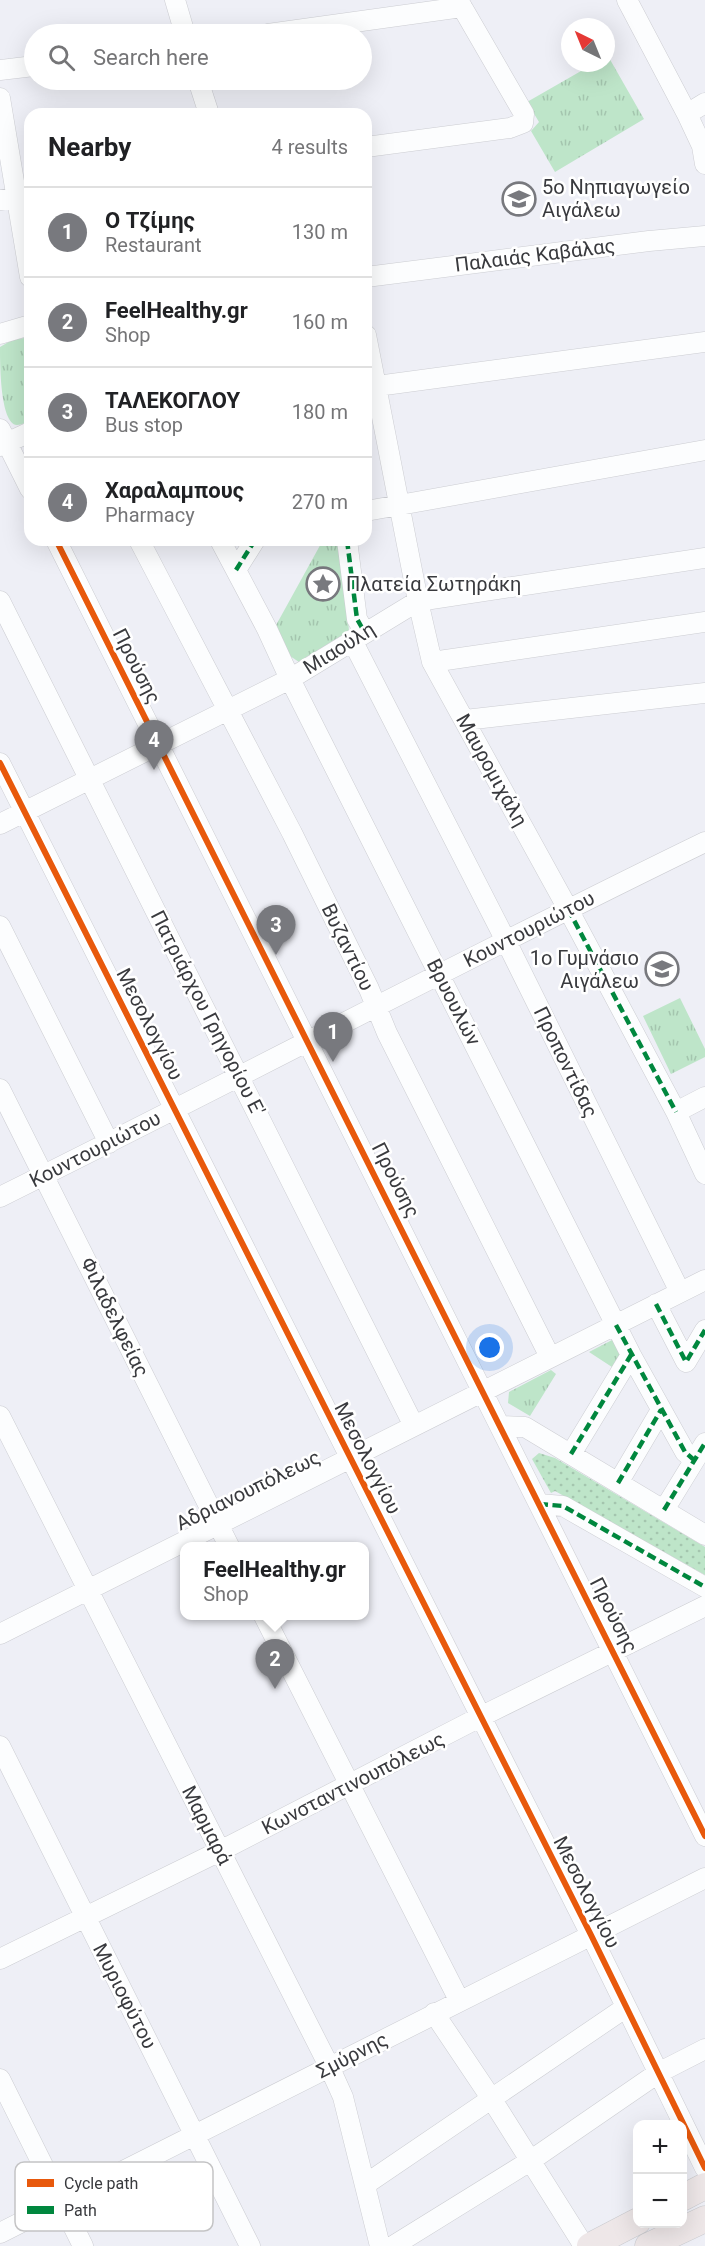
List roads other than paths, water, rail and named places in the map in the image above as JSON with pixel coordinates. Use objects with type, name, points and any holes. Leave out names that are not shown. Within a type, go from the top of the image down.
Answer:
[{"type":"main road","points":[[687,2195],[705,2186]]},
{"type":"main road","points":[[648,2246],[705,2219]]},
{"type":"main road","points":[[590,2246],[633,2224]]},
{"type":"street","points":[[175,0],[182,24]]},
{"type":"street","points":[[627,0],[696,114],[705,164]]},
{"type":"street","points":[[330,24],[460,3],[524,114],[523,123],[510,128],[372,146]]},
{"type":"street","points":[[0,70],[24,67]]},
{"type":"street","points":[[201,90],[207,108]]},
{"type":"street","points":[[0,98],[24,245]]},
{"type":"street","points":[[696,114],[705,103]]},
{"type":"street","name":"Παλαιάς Καβάλας","points":[[372,276],[705,236]]},
{"type":"street","points":[[0,334],[24,327]]},
{"type":"street","points":[[377,386],[705,342]]},
{"type":"street","name":"Μαυρομιχάλη","points":[[372,363],[432,662],[568,909],[676,1112],[705,1174]]},
{"type":"street","points":[[24,434],[2,439],[24,478]]},
{"type":"street","points":[[372,510],[705,450]]},
{"type":"street","name":"Προύσης","points":[[59,546],[705,1836]]},
{"type":"street","name":"Βυζαντίου","points":[[142,546],[292,833],[377,1006],[387,1033],[550,1357]]},
{"type":"street","name":"Βρυουλών","points":[[223,546],[631,1355],[685,1452],[694,1460]]},
{"type":"street","points":[[236,570],[251,546]]},
{"type":"street","name":"Προποντίδας","points":[[348,546],[358,637],[680,1292]]},
{"type":"street","name":"Μιαούλη","points":[[0,824],[290,679],[418,601],[705,558]]},
{"type":"street","name":"Πατριάρχου Γρηγορίου Ε'","points":[[0,601],[414,1426]]},
{"type":"street","points":[[432,662],[705,622]]},
{"type":"street","points":[[465,720],[705,693]]},
{"type":"street","name":"Μεσολογγίου","points":[[0,764],[591,1935],[705,2168]]},
{"type":"street","name":"Κουντουριώτου","points":[[0,1197],[705,842]]},
{"type":"street","points":[[0,926],[109,1143]]},
{"type":"street","name":"Φιλαδελφείας","points":[[0,1089],[227,1542]]},
{"type":"street","points":[[676,1112],[705,1097]]},
{"type":"street","name":"Αδριανουπόλεως","points":[[182,1542],[705,1280]]},
{"type":"street","points":[[656,1304],[686,1362],[705,1330]]},
{"type":"street","points":[[571,1454],[631,1355]]},
{"type":"street","points":[[618,1482],[661,1410]]},
{"type":"street","name":"Μαρμαρά","points":[[0,1416],[329,2066],[342,2097],[380,2246]]},
{"type":"street","points":[[501,1426],[525,1426],[705,1535]]},
{"type":"street","points":[[664,1510],[705,1443]]},
{"type":"street","points":[[539,1504],[563,1506],[705,1587]]},
{"type":"street","name":"Αδριανουπόλεως","points":[[0,1634],[180,1543]]},
{"type":"street","name":"Κωνσταντινουπόλεως","points":[[0,1959],[220,1851],[480,1717],[705,1606]]},
{"type":"street","points":[[266,1620],[459,2000]]},
{"type":"street","name":"Μυριοφύτου","points":[[0,1746],[207,2162]]},
{"type":"street","name":"Σμύρνης","points":[[142,2162],[705,1878]]},
{"type":"street","points":[[366,2184],[625,2008]]},
{"type":"street","points":[[434,2013],[491,2098],[584,2246]]},
{"type":"street","points":[[393,2246],[530,2162],[658,2073],[705,2049]]},
{"type":"street","points":[[0,2079],[41,2162]]},
{"type":"street","name":"Μυριοφύτου","points":[[213,2173],[250,2246]]},
{"type":"street","name":"Σμύρνης","points":[[0,2233],[15,2225]]},
{"type":"street","points":[[76,2231],[83,2246]]},
{"type":"place","name":"5ο Νηπιαγωγείο Αιγάλεω","points":[[519,199]]},
{"type":"place","name":"Πλατεία Σωτηράκη","points":[[323,584]]},
{"type":"place","name":"Χαραλαμπους","points":[[154,770]]},
{"type":"place","name":"ΤΑΛΕΚΟΓΛΟΥ","points":[[276,955]]},
{"type":"place","name":"1ο Γυμνάσιο Αιγάλεω","points":[[662,969]]},
{"type":"place","name":"Ο Τζίμης","points":[[333,1062]]},
{"type":"place","name":"FeelHealthy.gr","points":[[275,1689]]}]
